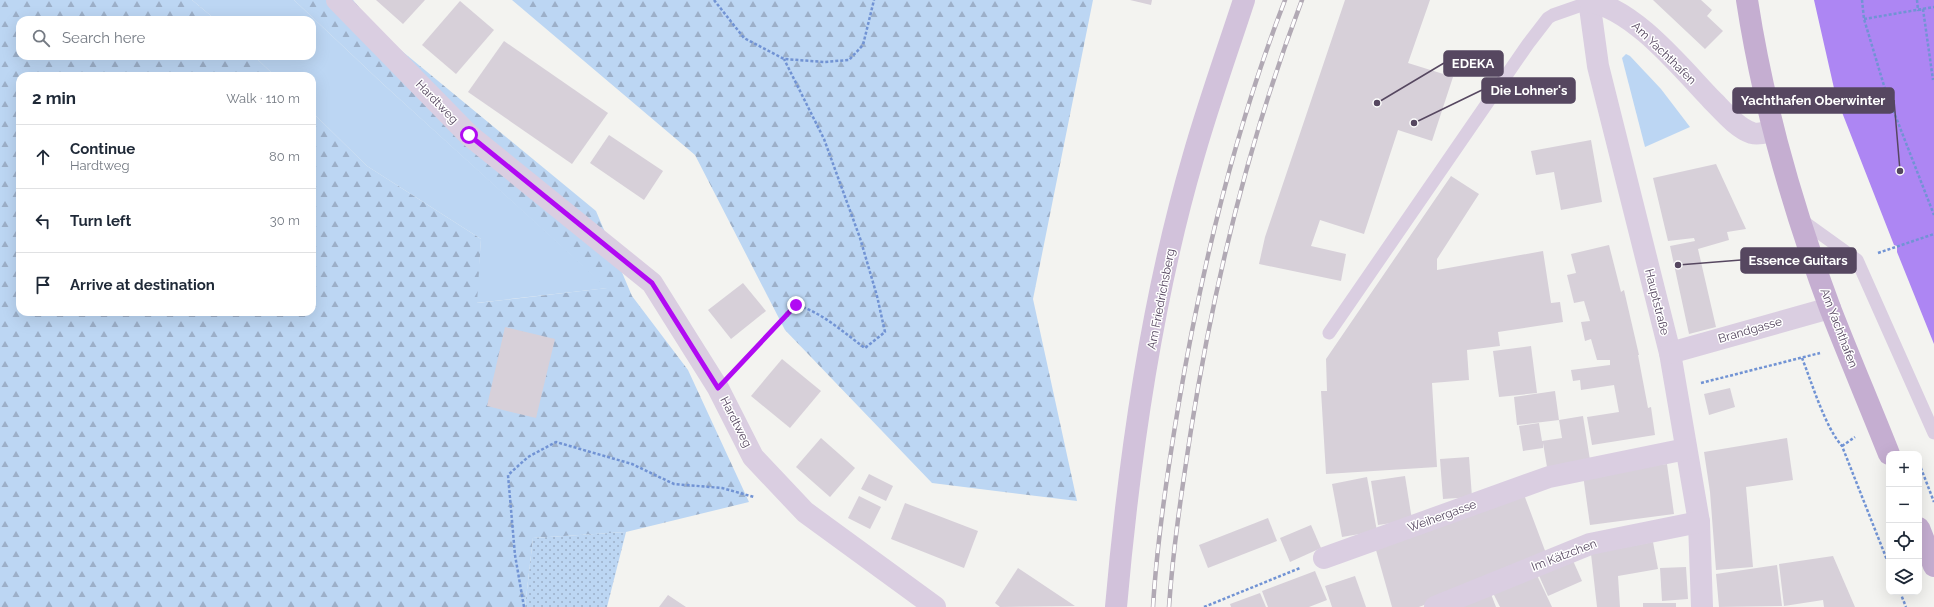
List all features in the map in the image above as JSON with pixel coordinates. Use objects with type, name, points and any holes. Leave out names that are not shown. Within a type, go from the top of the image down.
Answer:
[{"type":"main road","name":"Am Yachthafen","points":[[1747,0],[1773,131],[1800,219],[1830,308],[1888,451]]},
{"type":"main road","points":[[1922,536],[1934,566]]},
{"type":"street","name":"Hardtweg","points":[[337,0],[469,135],[652,283],[718,388],[753,457],[805,512],[935,607]]},
{"type":"street","name":"Am Friedrichsberg","points":[[1116,607],[1123,531],[1138,418],[1164,277],[1193,158],[1244,0]]},
{"type":"street","name":"Am Yachthafen","points":[[1590,1],[1612,8],[1637,26],[1718,107],[1744,129],[1758,134],[1773,131]]},
{"type":"street","name":"Hauptstraße","points":[[1590,1],[1598,66],[1670,353],[1699,522],[1702,607]]},
{"type":"street","name":"Brandgasse","points":[[1670,353],[1830,308]]},
{"type":"street","name":"Weihergasse","points":[[1324,558],[1549,477],[1686,449]]},
{"type":"street","name":"Im Kätzchen","points":[[1435,607],[1590,544],[1699,522]]},
{"type":"lane","points":[[1329,333],[1528,44],[1548,18],[1590,1]]},
{"type":"lane","points":[[1800,219],[1857,260],[1934,433]]},
{"type":"path","points":[[714,0],[744,38],[784,59],[824,62],[849,60],[863,45],[874,0]]},
{"type":"path","points":[[1862,0],[1864,19],[1885,89],[1934,215]]},
{"type":"path","points":[[1917,0],[1918,10]]},
{"type":"path","points":[[1864,19],[1934,8]]},
{"type":"path","points":[[1923,9],[1933,80]]},
{"type":"path","points":[[718,388],[796,305],[805,307],[830,322],[865,348],[884,332],[878,296],[845,196],[824,139],[784,59]]},
{"type":"path","points":[[1874,254],[1934,234]]},
{"type":"path","points":[[1676,390],[1823,353]]},
{"type":"path","points":[[1802,358],[1828,424],[1835,438],[1842,446],[1887,559]]},
{"type":"path","points":[[524,607],[515,555],[508,474],[528,457],[556,442],[632,464],[674,484],[722,488],[760,499]]},
{"type":"path","points":[[1922,471],[1934,502]]},
{"type":"path","points":[[1204,607],[1324,558]]},
{"type":"path","points":[[1901,595],[1906,607]]},
{"type":"green space","points":[[0,0],[192,0],[211,16],[16,16],[16,60],[258,60],[271,72],[16,72],[16,316],[316,316],[316,116],[367,166],[481,239],[477,303],[607,288],[383,84],[316,21],[316,16],[311,16],[294,0],[353,0],[380,33],[596,211],[632,296],[688,370],[749,502],[626,532],[533,538],[525,607],[0,607]]},
{"type":"green space","points":[[192,0],[294,0],[311,16],[211,16]]},
{"type":"green space","points":[[512,0],[1093,0],[1033,299],[1077,501],[932,483],[785,330],[695,155]]},
{"type":"green space","points":[[316,21],[383,84],[608,288],[476,303],[481,239],[367,166],[316,116],[316,72],[271,72],[258,60],[316,60]]},
{"type":"green space","points":[[1626,54],[1630,56],[1661,89],[1690,127],[1645,147],[1622,58]]},
{"type":"green space","points":[[626,532],[607,607],[525,607],[533,538]]},
{"type":"shaded area","points":[[1814,0],[1934,0],[1934,344],[1897,252],[1897,246],[1894,245],[1836,97]]},
{"type":"building","points":[[376,0],[425,0],[403,24]]},
{"type":"building","points":[[1130,0],[1152,0],[1151,5]]},
{"type":"building","points":[[1345,0],[1430,0],[1408,63],[1453,77],[1432,141],[1398,130],[1364,234],[1320,220],[1311,246],[1346,254],[1341,281],[1259,264],[1265,237]]},
{"type":"building","points":[[1653,0],[1701,0],[1712,10],[1707,16],[1723,31],[1705,49]]},
{"type":"building","points":[[460,1],[494,30],[456,74],[422,45]]},
{"type":"building","points":[[504,41],[608,113],[572,164],[468,92]]},
{"type":"building","points":[[609,135],[663,171],[644,200],[590,163]]},
{"type":"building","points":[[1591,140],[1602,202],[1561,210],[1554,172],[1536,175],[1531,151]]},
{"type":"building","points":[[1716,164],[1746,229],[1727,232],[1729,240],[1698,249],[1716,327],[1689,334],[1670,246],[1695,241],[1694,238],[1668,241],[1653,178]]},
{"type":"building","points":[[1451,176],[1479,194],[1437,259],[1437,270],[1543,251],[1551,303],[1560,302],[1563,322],[1498,332],[1500,346],[1467,350],[1469,380],[1432,383],[1437,467],[1326,474],[1321,391],[1327,391],[1326,359]]},
{"type":"building","points":[[1609,245],[1621,292],[1624,290],[1639,355],[1648,408],[1651,407],[1655,435],[1592,445],[1587,417],[1619,412],[1614,385],[1581,390],[1580,380],[1573,381],[1571,370],[1610,365],[1610,360],[1597,360],[1591,339],[1585,341],[1581,322],[1590,321],[1584,301],[1574,303],[1567,275],[1576,273],[1571,254]]},
{"type":"building","points":[[743,283],[766,311],[731,339],[708,310]]},
{"type":"building","points":[[505,327],[555,339],[536,418],[487,406]]},
{"type":"building","points":[[1531,346],[1537,393],[1499,397],[1493,351]]},
{"type":"building","points":[[782,359],[821,391],[790,428],[751,396]]},
{"type":"building","points":[[1730,388],[1735,407],[1709,415],[1704,394]]},
{"type":"building","points":[[1555,391],[1559,420],[1517,425],[1514,397]]},
{"type":"building","points":[[1583,416],[1590,460],[1547,467],[1543,443],[1543,448],[1523,451],[1519,426],[1539,423],[1542,441],[1562,438],[1559,420]]},
{"type":"building","points":[[821,438],[855,468],[830,497],[796,467]]},
{"type":"building","points":[[1787,438],[1793,480],[1746,487],[1753,567],[1716,570],[1710,492],[1704,452]]},
{"type":"building","points":[[1469,457],[1472,497],[1443,499],[1440,459]]},
{"type":"building","points":[[1667,464],[1674,514],[1590,525],[1583,475]]},
{"type":"building","points":[[869,474],[893,486],[886,501],[861,489]]},
{"type":"building","points":[[1405,476],[1412,520],[1378,525],[1371,481]]},
{"type":"building","points":[[1367,477],[1377,531],[1342,537],[1332,484]]},
{"type":"building","points":[[1523,492],[1547,556],[1419,607],[1392,607],[1376,550]]},
{"type":"building","points":[[859,496],[881,507],[870,529],[848,518]]},
{"type":"building","points":[[905,503],[978,531],[964,568],[891,539]]},
{"type":"building","points":[[1268,518],[1277,541],[1208,568],[1199,545]]},
{"type":"building","points":[[1311,525],[1321,548],[1290,562],[1280,538]]},
{"type":"building","points":[[1653,542],[1658,569],[1618,576],[1620,607],[1597,607],[1591,554]]},
{"type":"building","points":[[1571,556],[1582,581],[1548,596],[1537,571]]},
{"type":"building","points":[[1833,556],[1855,607],[1824,607],[1823,600],[1784,606],[1779,564]]},
{"type":"building","points":[[1777,565],[1782,606],[1719,607],[1716,574]]},
{"type":"building","points":[[1686,567],[1688,599],[1662,601],[1660,568]]},
{"type":"building","points":[[1018,568],[1075,606],[1000,607],[995,603]]},
{"type":"building","points":[[1315,571],[1327,600],[1309,607],[1268,607],[1262,591]]},
{"type":"building","points":[[1535,571],[1552,607],[1500,607],[1492,591]]},
{"type":"building","points":[[1355,576],[1366,607],[1332,607],[1325,586]]},
{"type":"building","points":[[1260,593],[1266,607],[1231,607],[1230,604]]},
{"type":"building","points":[[1491,594],[1496,607],[1457,607]]},
{"type":"building","points":[[668,595],[686,607],[659,607]]},
{"type":"building","points":[[1643,603],[1676,603],[1676,607],[1643,607]]},
{"type":"railway","points":[[1153,607],[1166,482],[1197,305],[1221,202],[1235,151],[1250,100],[1285,0]]},
{"type":"railway","points":[[1169,607],[1175,541],[1191,430],[1200,375],[1222,266],[1250,158],[1283,52],[1302,0]]},
{"type":"place","name":"EDEKA","points":[[1377,103]]},
{"type":"place","name":"Die Lohner's","points":[[1414,123]]},
{"type":"place","name":"Yachthafen Oberwinter","points":[[1900,171]]},
{"type":"place","name":"Essence Guitars","points":[[1678,265]]},
{"type":"route","points":[[469,135],[652,283],[718,388],[796,305]]}]
